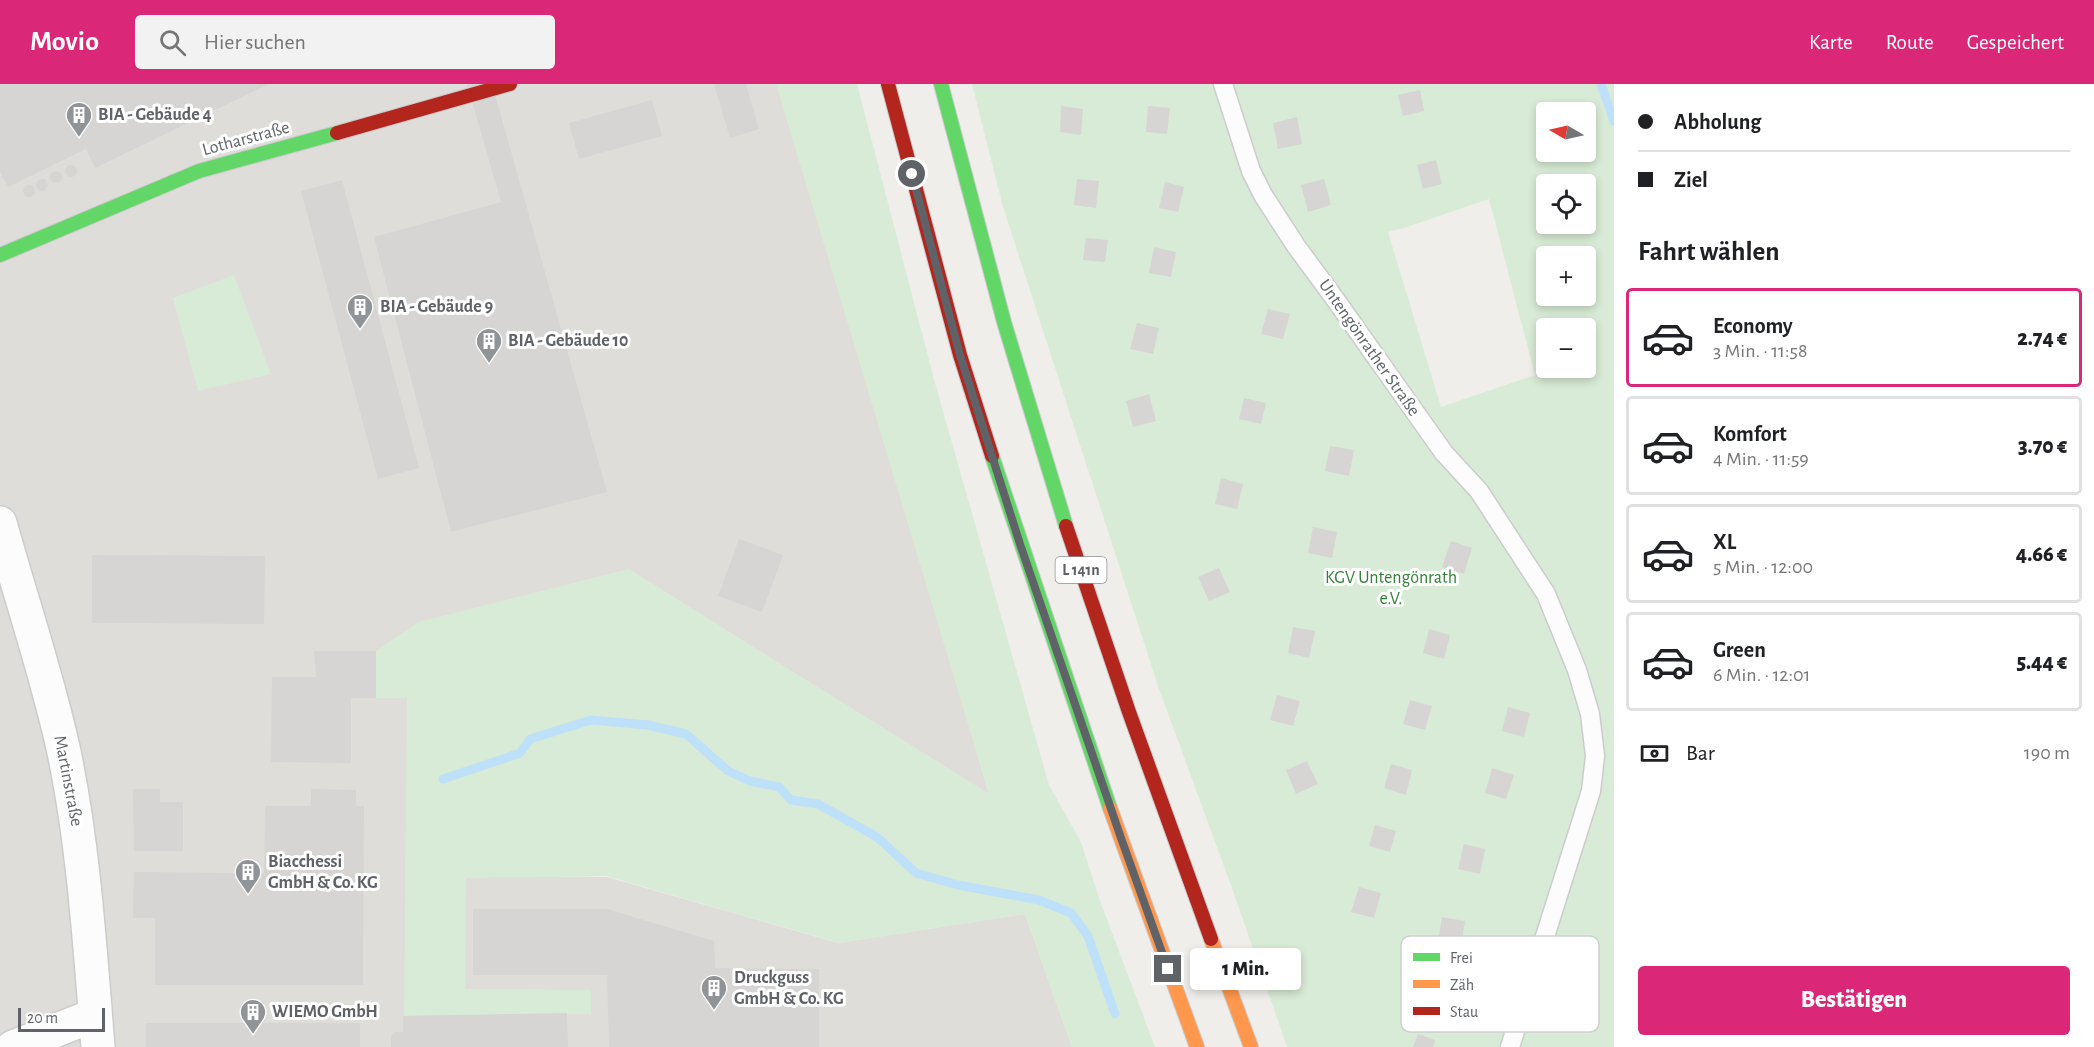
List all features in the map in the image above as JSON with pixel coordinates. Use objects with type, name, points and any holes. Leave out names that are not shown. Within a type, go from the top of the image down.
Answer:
[{"type":"main road","name":"Lotharstraße","points":[[0,255],[199,171],[510,84]]},
{"type":"main road","name":"L 141n","points":[[888,84],[960,355],[1020,544],[1118,830],[1197,1047]]},
{"type":"main road","name":"L 141n","points":[[941,84],[961,166],[1004,320],[1066,524],[1129,712],[1251,1047]]},
{"type":"street","name":"Martinstraße","points":[[0,523],[43,670],[69,778],[82,865],[98,1047]]},
{"type":"street","points":[[13,1047],[95,1015]]},
{"type":"lane","name":"Untengönrather Straße","points":[[1223,84],[1251,171],[1263,195],[1290,238],[1440,448],[1479,491],[1546,594],[1578,670],[1590,714],[1595,756],[1594,775],[1592,791],[1546,936]]},
{"type":"lane","name":"Untengönrather Straße","points":[[1510,1047],[1515,1032]]},
{"type":"shaded area","points":[[0,84],[780,84],[989,794],[628,570],[417,623],[407,876],[607,877],[838,943],[1025,914],[1072,1047],[0,1047]]},
{"type":"green space","points":[[776,84],[857,84],[935,383],[1049,785],[1081,842],[1100,901],[1155,1047],[1072,1047],[1025,914],[839,943],[606,876],[466,878],[465,989],[591,990],[591,1014],[404,1016],[407,698],[376,698],[376,651],[419,622],[629,569],[989,794]]},
{"type":"green space","name":"KGV Untengönrath e.V.","points":[[972,84],[1614,84],[1614,1047],[1287,1047],[1159,689],[1003,207]],"holes":[[[1489,199],[1535,375],[1441,407],[1388,232]]]},
{"type":"green space","points":[[234,275],[271,374],[198,391],[173,298]]},
{"type":"building","name":"BIA - Gebäude 4","points":[[0,84],[269,84],[95,168],[86,149],[8,187],[0,172]]},
{"type":"building","name":"BIA - Gebäude 10","points":[[467,84],[492,84],[607,492],[451,532],[374,237],[501,202]]},
{"type":"building","points":[[714,84],[746,84],[759,129],[730,138]]},
{"type":"building","points":[[1420,90],[1424,111],[1403,116],[1398,95]]},
{"type":"building","points":[[652,100],[662,136],[579,159],[569,123]]},
{"type":"building","points":[[1061,106],[1083,109],[1081,135],[1060,132]]},
{"type":"building","points":[[1148,106],[1170,108],[1167,134],[1146,132]]},
{"type":"building","points":[[1297,117],[1302,144],[1278,149],[1273,123]]},
{"type":"building","points":[[1436,160],[1442,184],[1423,189],[1417,165]]},
{"type":"building","points":[[73,165],[77,171],[73,177],[69,177],[65,169]]},
{"type":"building","points":[[58,171],[62,177],[58,183],[54,183],[50,175]]},
{"type":"building","points":[[42,179],[48,185],[42,191],[36,185]]},
{"type":"building","points":[[1077,179],[1099,181],[1096,208],[1074,205]]},
{"type":"building","points":[[1324,179],[1331,205],[1308,212],[1301,185]]},
{"type":"building","name":"BIA - Gebäude 9","points":[[342,180],[419,468],[378,479],[301,191]]},
{"type":"building","points":[[1165,182],[1184,187],[1178,212],[1159,208]]},
{"type":"building","points":[[31,185],[34,186],[34,196],[27,197],[24,196],[23,189],[24,186]]},
{"type":"building","points":[[1086,238],[1108,240],[1105,262],[1083,260]]},
{"type":"building","points":[[1154,247],[1176,252],[1171,277],[1149,273]]},
{"type":"building","points":[[1268,309],[1290,314],[1283,339],[1261,334]]},
{"type":"building","points":[[1137,323],[1159,328],[1153,354],[1130,349]]},
{"type":"building","points":[[1149,394],[1156,421],[1133,427],[1126,401]]},
{"type":"building","points":[[1244,398],[1266,403],[1261,424],[1239,419]]},
{"type":"building","points":[[1330,446],[1354,450],[1349,476],[1325,471]]},
{"type":"building","points":[[1221,478],[1243,484],[1237,509],[1215,504]]},
{"type":"building","points":[[1313,527],[1337,532],[1332,558],[1308,553]]},
{"type":"building","points":[[739,539],[783,555],[762,612],[718,596]]},
{"type":"building","points":[[1451,541],[1472,548],[1464,574],[1442,567]]},
{"type":"building","points":[[92,555],[265,556],[264,624],[92,623]]},
{"type":"building","points":[[1219,568],[1230,592],[1209,601],[1198,577]]},
{"type":"building","points":[[1293,627],[1315,631],[1309,658],[1288,653]]},
{"type":"building","points":[[1429,629],[1450,635],[1444,659],[1423,653]]},
{"type":"building","points":[[314,651],[376,651],[376,698],[351,698],[351,763],[271,762],[272,677],[316,677]]},
{"type":"building","points":[[1277,695],[1300,701],[1293,726],[1270,720]]},
{"type":"building","points":[[1410,700],[1432,706],[1425,730],[1403,724]]},
{"type":"building","points":[[1508,707],[1530,713],[1524,737],[1502,731]]},
{"type":"building","points":[[1307,761],[1318,784],[1296,794],[1286,770]]},
{"type":"building","points":[[1391,764],[1412,770],[1406,795],[1384,788]]},
{"type":"building","points":[[1492,768],[1514,775],[1506,799],[1485,793]]},
{"type":"building","points":[[133,789],[160,789],[160,802],[183,802],[183,851],[134,851]]},
{"type":"building","name":"Biacchessi GmbH & Co. KG","points":[[311,789],[356,790],[356,806],[364,806],[363,985],[155,985],[155,918],[133,918],[134,872],[264,873],[265,806],[311,806]]},
{"type":"building","points":[[1375,825],[1396,831],[1390,852],[1369,846]]},
{"type":"building","points":[[1464,844],[1485,849],[1480,874],[1458,869]]},
{"type":"building","points":[[1359,887],[1381,893],[1374,918],[1351,912]]},
{"type":"building","name":"Druckguss GmbH & Co. KG","points":[[473,909],[607,909],[714,941],[715,968],[819,969],[819,1047],[609,1047],[607,975],[473,975]]},
{"type":"building","points":[[1442,917],[1465,921],[1463,936],[1439,936]]},
{"type":"building","points":[[567,1013],[568,1047],[391,1047],[391,1036],[394,1032],[403,1032],[403,1016]]},
{"type":"building","name":"WIEMO GmbH","points":[[146,1023],[360,1023],[360,1047],[146,1047]]},
{"type":"building","points":[[1418,1034],[1435,1040],[1433,1047],[1413,1047]]},
{"type":"waterway","points":[[1601,84],[1614,121]]},
{"type":"waterway","points":[[443,779],[520,753],[530,739],[591,720],[648,725],[686,734],[728,771],[750,781],[779,787],[791,800],[818,804],[877,837],[916,873],[958,885],[1039,900],[1071,913],[1088,936],[1115,1014]]},
{"type":"traffic: fast","points":[[941,84],[1004,322],[1066,526]]},
{"type":"traffic: fast","points":[[0,255],[199,171],[337,133]]},
{"type":"traffic: fast","points":[[992,456],[1110,808]]},
{"type":"traffic: slow","points":[[1110,808],[1197,1047]]},
{"type":"traffic: slow","points":[[1211,939],[1251,1047]]},
{"type":"traffic: jam","points":[[337,133],[510,84]]},
{"type":"traffic: jam","points":[[888,84],[960,355],[992,456]]},
{"type":"traffic: jam","points":[[1066,526],[1129,712],[1211,939]]},
{"type":"place","name":"BIA - Gebäude 4","points":[[79,138]]},
{"type":"place","name":"BIA - Gebäude 9","points":[[360,330]]},
{"type":"place","name":"BIA - Gebäude 10","points":[[489,364]]},
{"type":"place","name":"Biacchessi GmbH & Co. KG","points":[[248,895]]},
{"type":"place","name":"Druckguss GmbH & Co. KG","points":[[714,1011]]},
{"type":"place","name":"WIEMO GmbH","points":[[253,1035]]},
{"type":"route","points":[[912,174],[960,355],[1020,544],[1168,969]]}]
